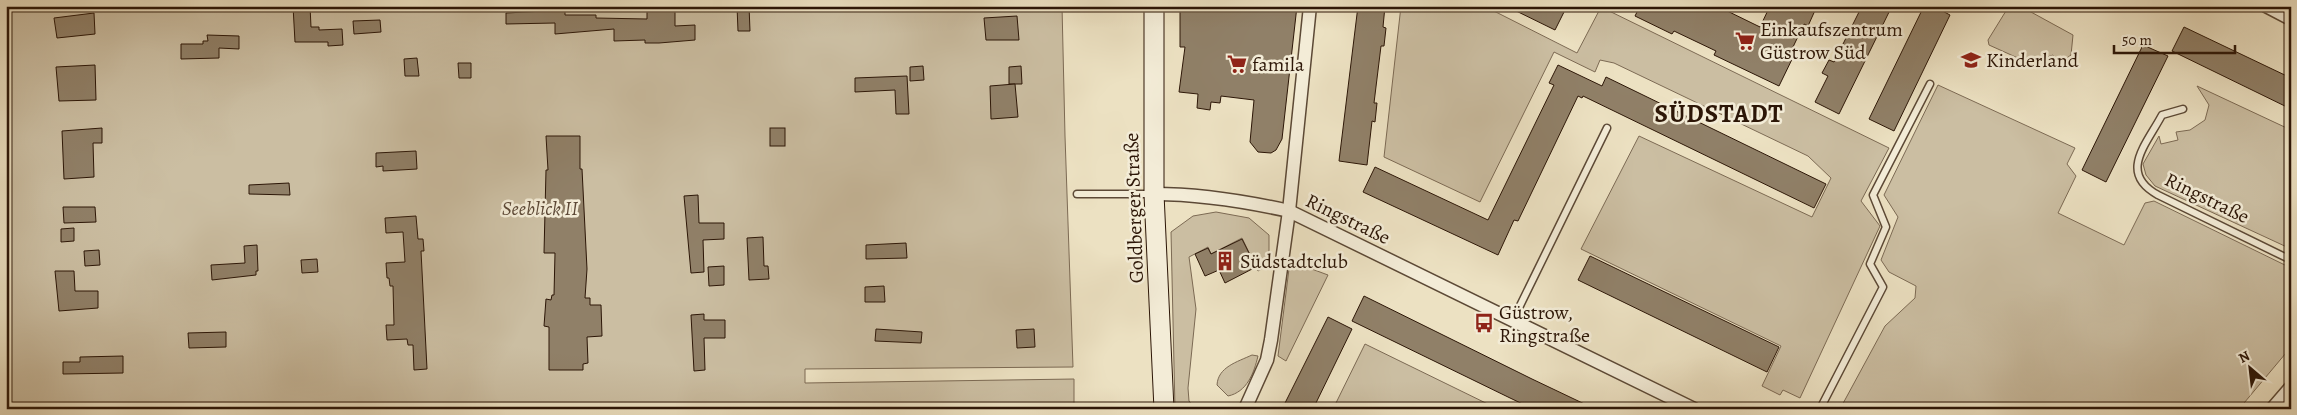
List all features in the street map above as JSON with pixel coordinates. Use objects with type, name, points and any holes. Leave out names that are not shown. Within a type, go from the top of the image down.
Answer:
[{"type":"main road","name":"Goldberger Straße","points":[[1154,6],[1154,194],[1164,409]]},
{"type":"street","points":[[1245,409],[1267,360],[1289,211],[1310,6]]},
{"type":"street","points":[[2266,6],[2291,19]]},
{"type":"street","name":"Ringstraße","points":[[1154,194],[1184,194],[1237,199],[1289,211],[1694,409]]},
{"type":"street","points":[[2272,409],[2288,395]]},
{"type":"lane","points":[[1820,409],[1883,288],[1870,264],[1886,227],[1874,195],[1930,84]]},
{"type":"lane","name":"Ringstraße","points":[[2184,109],[2162,116],[2138,160],[2136,170],[2140,180],[2147,189],[2158,195],[2291,260]]},
{"type":"lane","points":[[1513,320],[1607,128]]},
{"type":"lane","points":[[1077,194],[1154,194]]},
{"type":"green space","name":"Seeblick II","points":[[6,6],[1062,6],[1073,367],[805,369],[805,383],[1074,379],[1074,409],[6,409]]},
{"type":"green space","points":[[1401,6],[1484,6],[1577,53],[1601,7],[1889,148],[1861,201],[1880,226],[1800,398],[1783,390],[1780,395],[1762,386],[1781,346],[1581,249],[1639,136],[1812,217],[1831,178],[1808,156],[1614,63],[1600,60],[1595,72],[1554,52],[1480,202],[1384,157]]},
{"type":"green space","points":[[2009,6],[2020,6],[2073,35],[2071,55],[2057,65],[2053,55],[2029,63],[1989,45],[1988,40]]},
{"type":"green space","points":[[1938,85],[2075,148],[2067,164],[2076,176],[2058,213],[2124,245],[2145,203],[2154,201],[2291,268],[2291,347],[2239,409],[1840,409],[1885,326],[1915,298],[1916,286],[1889,272],[1881,260],[1898,217],[1884,195]]},
{"type":"green space","points":[[2197,86],[2291,130],[2291,244],[2289,248],[2155,186],[2146,175],[2143,164],[2159,136],[2161,144],[2178,140],[2176,132],[2190,130],[2205,120],[2209,105]]},
{"type":"green space","points":[[1216,212],[1249,218],[1269,235],[1269,265],[1258,271],[1242,238],[1211,254],[1208,247],[1189,257],[1196,309],[1188,388],[1189,401],[1195,409],[1175,409],[1171,232],[1193,216]]},
{"type":"green space","points":[[1290,261],[1328,275],[1286,361],[1278,356]]},
{"type":"green space","points":[[1365,344],[1498,409],[1333,409]]},
{"type":"green space","points":[[1252,355],[1258,356],[1249,381],[1235,394],[1228,396],[1217,385],[1218,379],[1229,366]]},
{"type":"building","points":[[293,6],[310,6],[311,27],[319,27],[319,30],[342,29],[343,45],[328,46],[328,42],[295,42]]},
{"type":"building","points":[[737,6],[749,6],[750,31],[738,31]]},
{"type":"building","name":"famila","points":[[1180,6],[1297,6],[1282,139],[1276,150],[1271,153],[1258,152],[1250,142],[1254,100],[1221,96],[1220,103],[1211,102],[1210,110],[1197,108],[1198,94],[1179,92],[1185,47],[1180,47]]},
{"type":"building","points":[[1358,6],[1385,6],[1383,27],[1386,28],[1384,46],[1381,46],[1374,103],[1377,103],[1375,122],[1372,121],[1367,165],[1339,161]]},
{"type":"building","points":[[1506,6],[1567,6],[1555,30]]},
{"type":"building","name":"Einkaufszentrum Güstrow Süd","points":[[1640,6],[1717,6],[1760,27],[1770,6],[1817,6],[1808,26],[1804,24],[1793,47],[1797,49],[1779,86],[1714,55],[1716,51],[1674,31],[1672,34],[1635,16]]},
{"type":"building","points":[[1862,6],[1892,6],[1839,114],[1815,102],[1828,76],[1822,73],[1829,60],[1834,62]]},
{"type":"building","points":[[1924,6],[1933,6],[1950,15],[1894,131],[1869,119]]},
{"type":"building","points":[[647,8],[675,8],[675,26],[695,25],[695,40],[659,43],[645,43],[645,40],[614,41],[614,29],[555,34],[555,23],[506,24],[506,13],[565,10],[565,15],[596,15],[596,18],[647,19]]},
{"type":"building","points":[[94,13],[95,34],[57,38],[54,18]]},
{"type":"building","points":[[1017,16],[1019,40],[986,40],[984,18]]},
{"type":"building","points":[[380,20],[381,32],[354,34],[353,21]]},
{"type":"building","points":[[2184,27],[2291,78],[2291,109],[2172,51]]},
{"type":"building","points":[[207,35],[239,36],[239,49],[219,48],[219,58],[181,59],[181,44],[203,44],[203,41],[208,41]]},
{"type":"building","points":[[2143,45],[2168,56],[2106,182],[2082,170]]},
{"type":"building","points":[[417,58],[419,76],[405,76],[404,59]]},
{"type":"building","points":[[458,63],[471,63],[471,78],[459,78]]},
{"type":"building","points":[[95,65],[96,100],[59,101],[56,67]]},
{"type":"building","points":[[1558,65],[1602,86],[1606,77],[1826,184],[1814,208],[1583,96],[1582,98],[1578,96],[1518,221],[1514,220],[1498,255],[1363,192],[1375,167],[1488,220],[1554,85],[1549,83]]},
{"type":"building","points":[[923,66],[924,80],[910,81],[910,67]]},
{"type":"building","points":[[1021,66],[1022,84],[1009,84],[1009,67]]},
{"type":"building","points":[[907,76],[909,114],[896,114],[895,90],[855,92],[855,78]]},
{"type":"building","points":[[1015,84],[1018,117],[991,119],[990,86]]},
{"type":"building","points":[[102,128],[102,143],[93,143],[94,177],[64,179],[62,131]]},
{"type":"building","points":[[770,128],[785,128],[785,146],[770,146]]},
{"type":"building","points":[[546,136],[580,136],[580,169],[582,169],[587,269],[585,298],[590,298],[590,305],[601,305],[602,336],[587,337],[588,363],[583,364],[583,370],[549,370],[549,327],[544,326],[546,299],[551,300],[552,295],[554,295],[555,253],[544,253],[546,170],[548,170]]},
{"type":"building","points":[[416,151],[417,169],[383,171],[383,166],[376,167],[376,153]]},
{"type":"building","points":[[289,183],[290,195],[249,194],[249,185]]},
{"type":"building","points":[[698,195],[699,223],[724,223],[724,239],[703,240],[704,272],[691,273],[684,196]]},
{"type":"building","points":[[63,207],[95,207],[96,222],[64,223]]},
{"type":"building","points":[[416,216],[418,239],[423,239],[424,251],[421,251],[427,369],[414,370],[413,345],[408,345],[407,339],[387,340],[386,325],[394,325],[393,286],[390,286],[389,278],[387,278],[386,263],[405,262],[403,232],[386,233],[385,218]]},
{"type":"building","points":[[74,228],[74,241],[61,242],[61,229]]},
{"type":"building","points":[[763,237],[764,266],[768,266],[769,279],[749,280],[747,238]]},
{"type":"building","name":"Südstadtclub","points":[[1242,239],[1256,267],[1225,283],[1219,270],[1205,276],[1195,254],[1208,248],[1211,254]]},
{"type":"building","points":[[906,243],[907,258],[866,259],[866,245]]},
{"type":"building","points":[[257,245],[258,271],[256,271],[256,275],[212,280],[211,265],[245,263],[244,246]]},
{"type":"building","points":[[99,250],[100,265],[85,266],[84,251]]},
{"type":"building","points":[[1590,256],[1779,347],[1767,372],[1578,280]]},
{"type":"building","points":[[317,259],[318,272],[302,273],[301,260]]},
{"type":"building","points":[[724,266],[724,285],[709,286],[708,267]]},
{"type":"building","points":[[55,271],[74,271],[75,291],[98,291],[98,308],[59,311]]},
{"type":"building","points":[[884,286],[885,302],[865,302],[865,287]]},
{"type":"building","points":[[1364,296],[1595,409],[1533,409],[1352,321]]},
{"type":"building","points":[[704,314],[704,320],[725,320],[725,338],[704,338],[705,370],[694,371],[691,315]]},
{"type":"building","points":[[1328,317],[1352,329],[1313,409],[1282,409]]},
{"type":"building","points":[[876,329],[922,332],[921,343],[875,341]]},
{"type":"building","points":[[1034,329],[1035,347],[1017,348],[1016,330]]},
{"type":"building","points":[[226,332],[226,347],[189,348],[188,333]]},
{"type":"building","points":[[123,356],[123,373],[63,374],[63,362],[80,362],[80,357]]},
{"type":"place","name":"Einkaufszentrum Güstrow Süd","points":[[1745,41]]},
{"type":"place","name":"Kinderland","points":[[1971,60]]},
{"type":"place","name":"famila","points":[[1237,64]]},
{"type":"place","name":"Südstadtclub","points":[[1225,261]]},
{"type":"place","name":"Güstrow, Ringstraße","points":[[1484,323]]},
{"type":"district","name":"SÜDSTADT","points":[[1719,114]]}]
